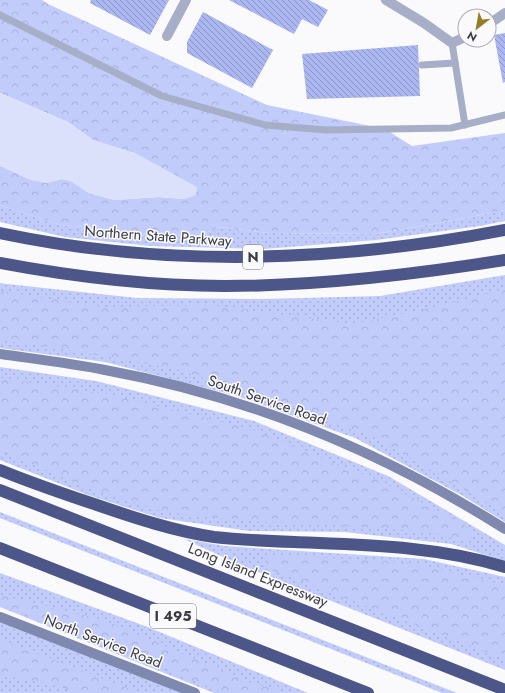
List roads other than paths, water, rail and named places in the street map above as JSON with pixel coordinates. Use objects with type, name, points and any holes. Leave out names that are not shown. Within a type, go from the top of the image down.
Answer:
[{"type":"highway","name":"Northern State Parkway","points":[[0,233],[110,251],[158,255],[252,257],[300,256],[370,250],[439,241],[505,230]]},
{"type":"highway","name":"N","points":[[0,263],[36,270],[123,281],[225,286],[318,283],[365,279],[412,274],[505,260]]},
{"type":"highway","points":[[0,470],[125,515],[174,529],[213,537],[424,549],[462,555],[505,566]]},
{"type":"highway","name":"Long Island Expressway","points":[[0,490],[505,690]]},
{"type":"highway","name":"I 495","points":[[0,548],[368,693]]},
{"type":"highway","points":[[345,684],[355,693]]},
{"type":"main road","name":"South Service Road","points":[[0,354],[105,370],[134,376],[196,391],[263,412],[373,456],[421,480],[505,529]]},
{"type":"main road","name":"North Service Road","points":[[0,616],[195,693]]},
{"type":"street","points":[[167,36],[186,0]]},
{"type":"street","points":[[386,0],[452,42],[457,40]]},
{"type":"lane","points":[[0,15],[162,96],[265,125],[326,130],[451,128],[505,115]]},
{"type":"lane","points":[[452,42],[465,125]]},
{"type":"lane","points":[[422,65],[455,63]]}]
